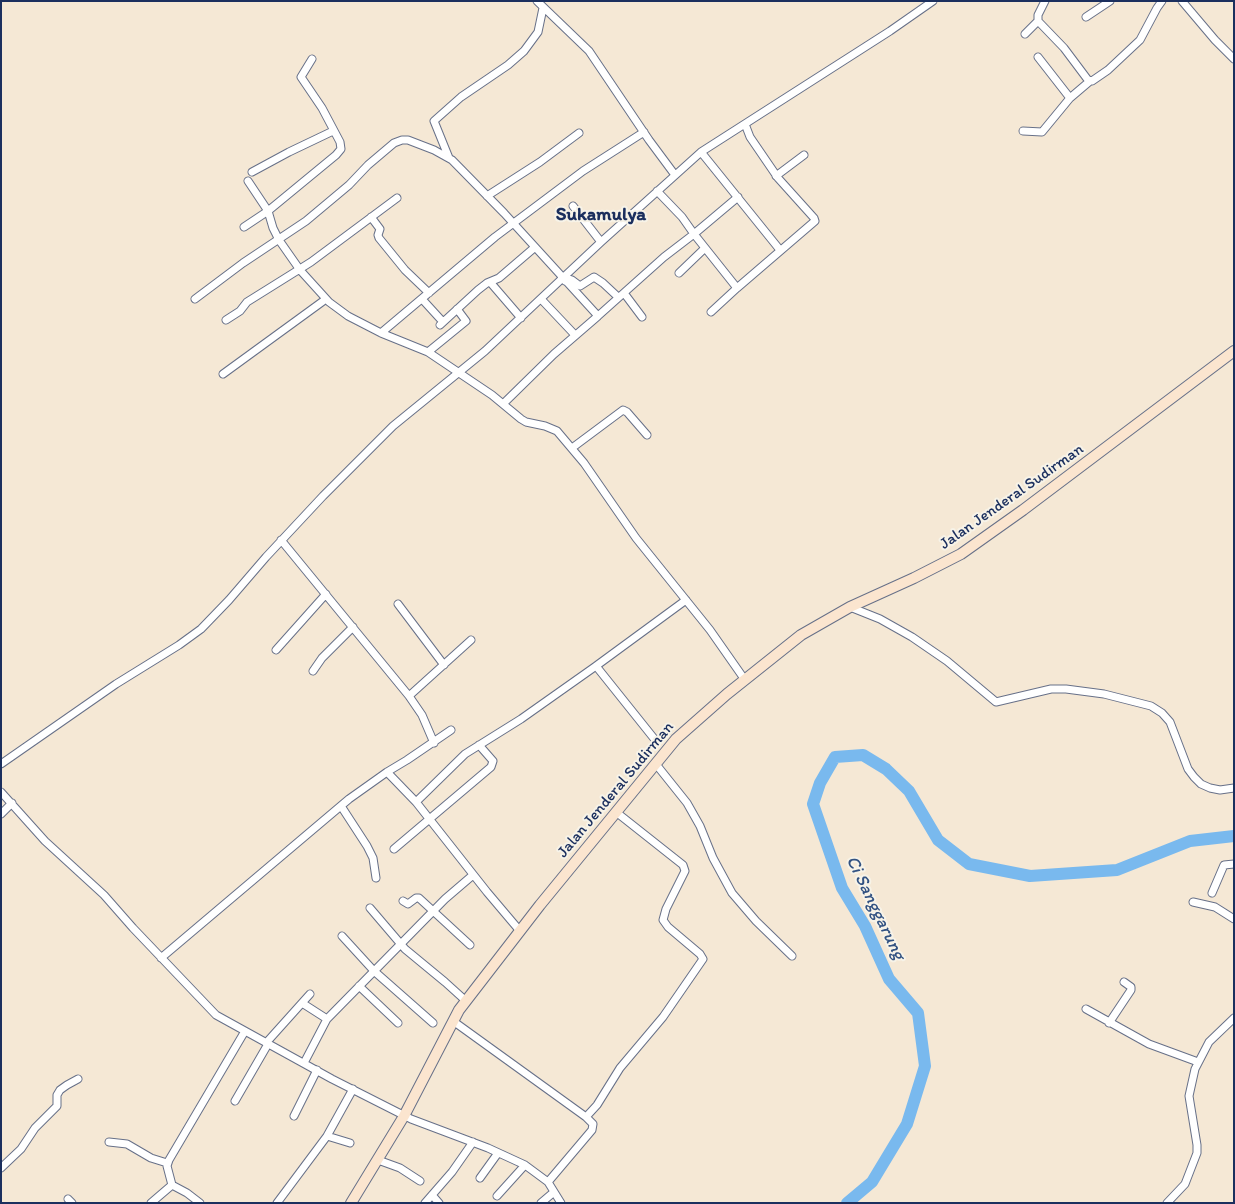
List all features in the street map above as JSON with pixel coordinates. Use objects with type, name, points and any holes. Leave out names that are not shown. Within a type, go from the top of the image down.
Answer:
[{"type":"main road","name":"Jalan Jenderal Sudirman","points":[[352,1202],[404,1116],[453,1021],[466,1002],[520,931],[676,739],[696,720],[801,635],[850,607],[961,554],[1023,510],[1234,351]]},
{"type":"street","points":[[537,1],[589,51],[675,175]]},
{"type":"street","points":[[1,764],[116,684],[200,629],[229,600],[282,540],[393,426],[459,373],[564,280],[601,242],[701,152],[890,31],[933,1]]},
{"type":"street","points":[[1045,1],[1038,15],[1038,21],[1060,43],[1090,80]]},
{"type":"street","points":[[1086,17],[1110,1]]},
{"type":"street","points":[[1023,131],[1042,132],[1070,98],[1090,80],[1095,79],[1108,70],[1140,40],[1162,1]]},
{"type":"street","points":[[1182,1],[1234,59]]},
{"type":"street","points":[[449,159],[434,121],[461,96],[508,65],[524,51],[538,32],[543,8]]},
{"type":"street","points":[[1025,34],[1038,21]]},
{"type":"street","points":[[1038,57],[1070,98]]},
{"type":"street","points":[[244,227],[268,211],[339,152],[340,142],[322,108],[301,77],[312,59]]},
{"type":"street","points":[[711,312],[780,250],[814,224],[815,221],[776,176],[750,137],[745,124]]},
{"type":"street","points":[[252,172],[333,131]]},
{"type":"street","points":[[381,333],[467,259],[583,171],[644,132]]},
{"type":"street","points":[[487,196],[540,162],[579,133]]},
{"type":"street","points":[[195,299],[243,263],[306,221],[329,203],[368,165],[398,141],[408,140],[434,150],[449,159],[487,196],[598,316]]},
{"type":"street","points":[[701,152],[780,250]]},
{"type":"street","points":[[776,176],[804,155]]},
{"type":"street","points":[[248,181],[268,211],[279,240],[300,270],[326,299],[348,316],[381,333],[428,352],[526,422],[557,431],[597,480],[636,538],[686,600],[745,680]]},
{"type":"street","points":[[657,191],[682,217],[737,288]]},
{"type":"street","points":[[226,320],[240,311],[247,302],[300,270],[397,198]]},
{"type":"street","points":[[503,404],[575,336],[664,257],[738,198]]},
{"type":"street","points":[[573,206],[601,242]]},
{"type":"street","points":[[371,217],[380,229],[379,238],[405,270],[429,293]]},
{"type":"street","points":[[422,299],[441,323],[478,290],[498,278],[534,248]]},
{"type":"street","points":[[679,273],[705,248]]},
{"type":"street","points":[[564,280],[572,280],[580,286],[594,278],[621,295],[642,317]]},
{"type":"street","points":[[490,282],[521,318]]},
{"type":"street","points":[[223,374],[326,299]]},
{"type":"street","points":[[541,299],[575,336]]},
{"type":"street","points":[[428,352],[466,321],[458,309]]},
{"type":"street","points":[[572,448],[623,410],[627,412],[647,435]]},
{"type":"street","points":[[282,540],[409,696],[422,716],[434,743]]},
{"type":"street","points":[[276,650],[326,594]]},
{"type":"street","points":[[416,802],[465,754],[521,719],[686,600]]},
{"type":"street","points":[[398,604],[444,664]]},
{"type":"street","points":[[850,607],[880,618],[912,637],[947,661],[996,702],[1051,689],[1066,689],[1104,694],[1151,706],[1170,722],[1188,769],[1201,784],[1220,790],[1234,788]]},
{"type":"street","points":[[313,671],[322,658],[353,626]]},
{"type":"street","points":[[409,696],[471,640]]},
{"type":"street","points":[[596,666],[656,741]]},
{"type":"street","points":[[161,958],[341,806],[388,772],[452,730]]},
{"type":"street","points":[[394,849],[428,818],[491,767],[493,761],[479,745]]},
{"type":"street","points":[[655,763],[687,803],[732,893],[756,921],[792,956]]},
{"type":"street","points":[[388,772],[416,802],[520,931]]},
{"type":"street","points":[[1,792],[45,841],[104,895],[216,1015],[304,1064],[404,1116],[473,1142],[525,1165],[548,1182],[561,1203]]},
{"type":"street","points":[[1,814],[12,803]]},
{"type":"street","points":[[341,806],[373,858],[376,878]]},
{"type":"street","points":[[586,1117],[620,1068],[663,1017],[702,959],[700,954],[668,927],[663,920],[666,909],[685,871],[683,865],[616,812]]},
{"type":"street","points":[[428,818],[520,931]]},
{"type":"street","points":[[1212,893],[1224,865],[1234,864]]},
{"type":"street","points":[[304,1064],[327,1019],[433,910],[473,875]]},
{"type":"street","points":[[403,901],[408,904],[419,898],[470,945]]},
{"type":"street","points":[[1193,902],[1215,907],[1234,919]]},
{"type":"street","points":[[370,908],[409,953],[466,1002]]},
{"type":"street","points":[[342,936],[374,971],[433,1023]]},
{"type":"street","points":[[1109,1023],[1131,990],[1131,987],[1124,982]]},
{"type":"street","points":[[359,986],[398,1022]]},
{"type":"street","points":[[235,1101],[267,1044],[310,994]]},
{"type":"street","points":[[302,1003],[327,1019]]},
{"type":"street","points":[[1086,1009],[1149,1044],[1198,1062]]},
{"type":"street","points":[[1167,1203],[1185,1184],[1197,1152],[1189,1096],[1192,1078],[1209,1042],[1234,1018]]},
{"type":"street","points":[[453,1021],[586,1117],[592,1124],[592,1130],[548,1182]]},
{"type":"street","points":[[196,1201],[172,1185],[168,1163],[245,1031]]},
{"type":"street","points":[[294,1116],[317,1070]]},
{"type":"street","points":[[1,1168],[21,1149],[35,1128],[57,1106],[56,1095],[60,1090],[78,1079]]},
{"type":"street","points":[[277,1203],[329,1133],[353,1088]]},
{"type":"street","points":[[329,1133],[350,1143]]},
{"type":"street","points":[[109,1142],[127,1144],[151,1158],[168,1163]]},
{"type":"street","points":[[426,1203],[452,1172],[473,1142]]},
{"type":"street","points":[[480,1178],[498,1153]]},
{"type":"street","points":[[380,1156],[420,1181]]},
{"type":"street","points":[[497,1196],[525,1165]]},
{"type":"street","points":[[151,1203],[172,1185]]},
{"type":"street","points":[[541,1203],[554,1192]]},
{"type":"street","points":[[433,1194],[439,1203]]},
{"type":"waterway","name":"Ci Sanggarung","points":[[847,1203],[872,1182],[907,1124],[925,1066],[918,1013],[889,979],[865,926],[842,888],[813,804],[820,783],[835,757],[863,755],[886,769],[909,791],[938,840],[969,864],[1030,876],[1117,870],[1190,841],[1234,836]]},
{"type":"district","name":"Sukamulya","points":[[601,215]]}]
